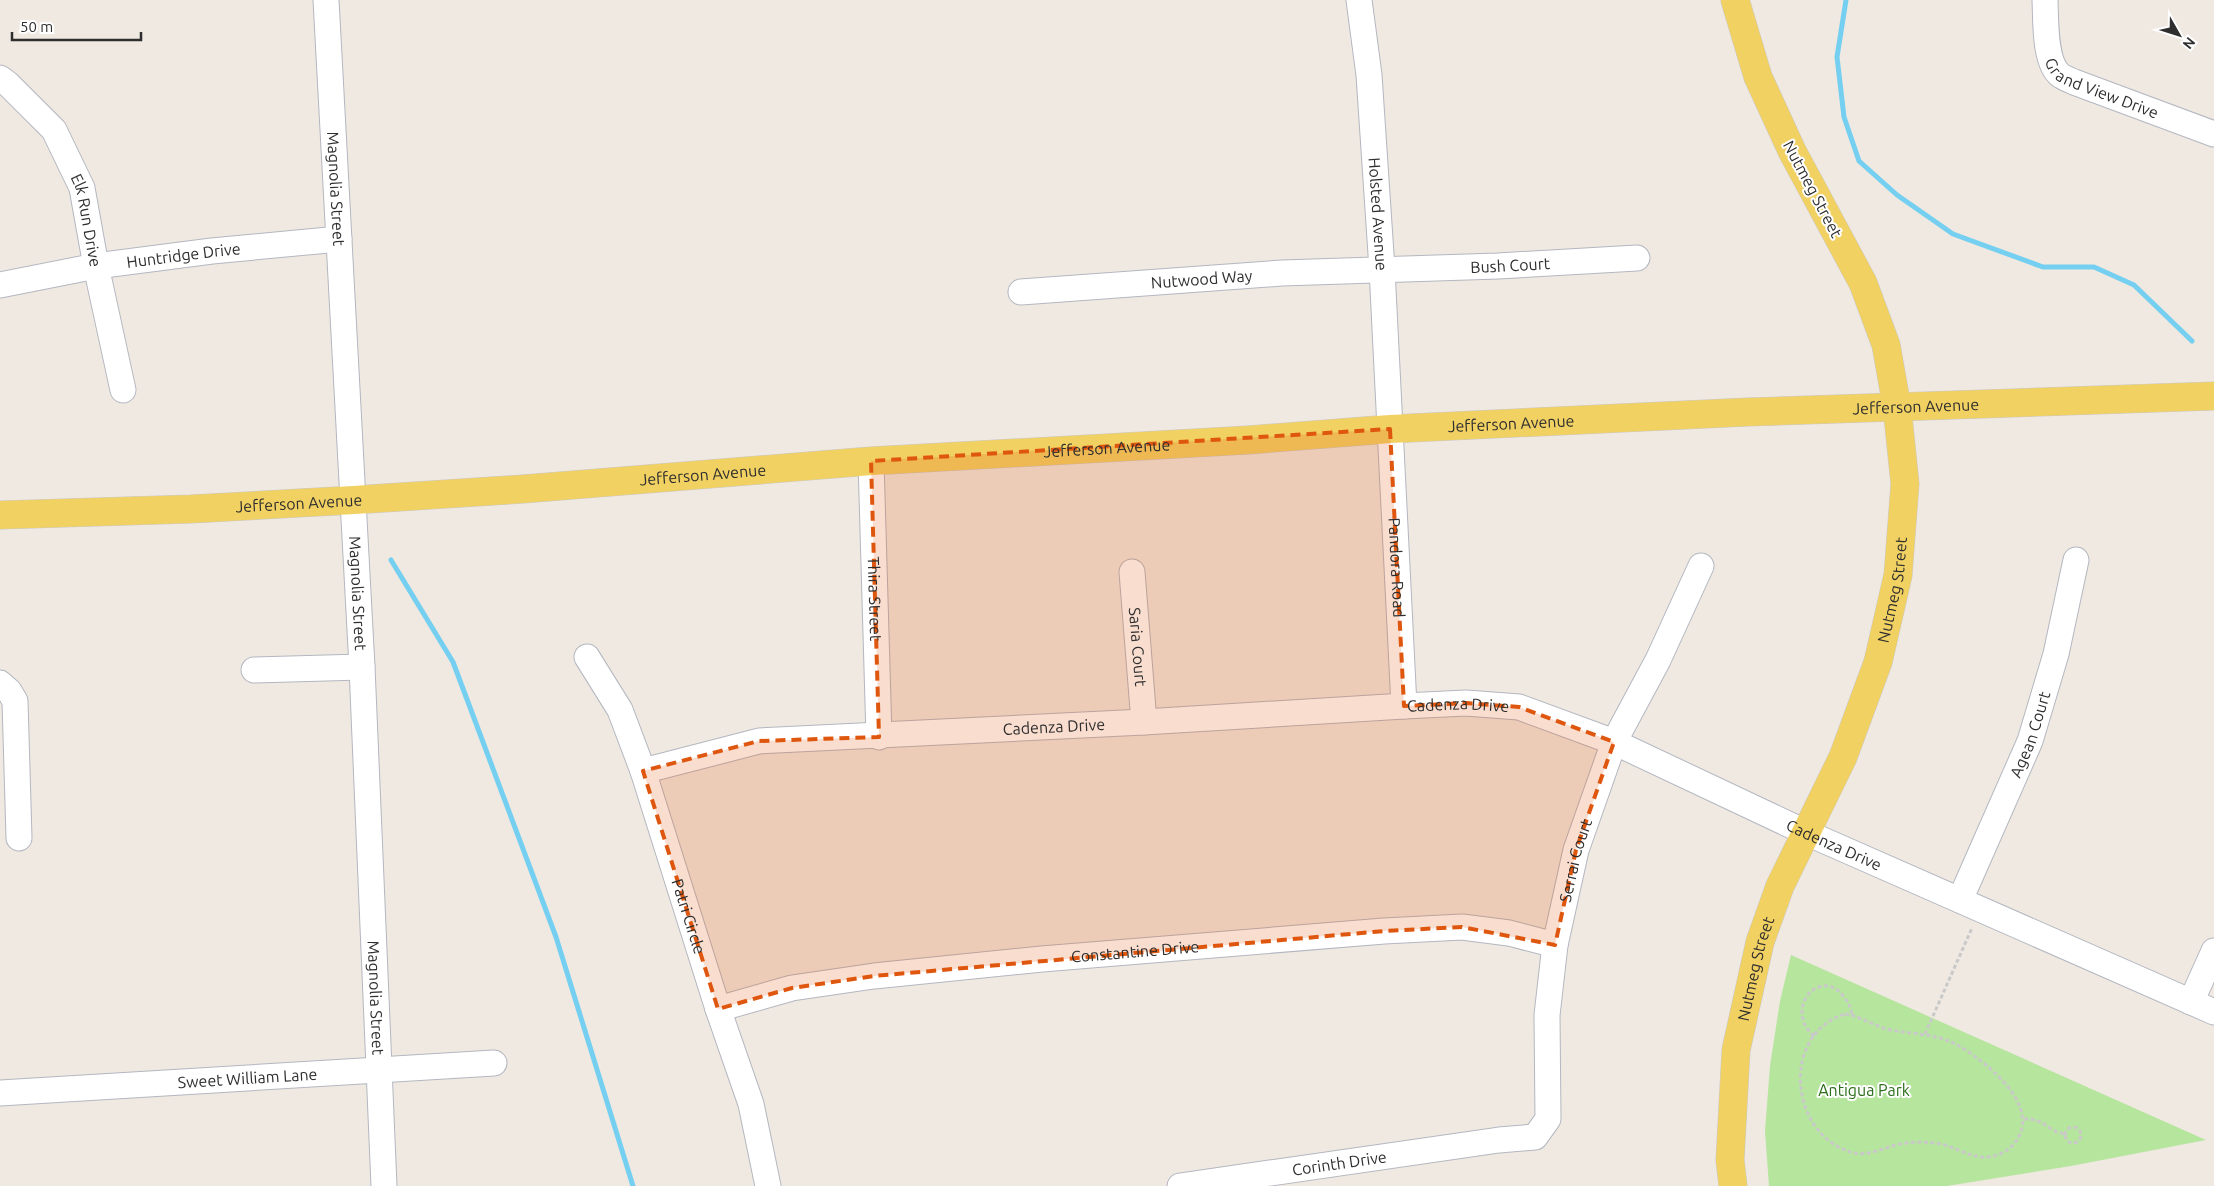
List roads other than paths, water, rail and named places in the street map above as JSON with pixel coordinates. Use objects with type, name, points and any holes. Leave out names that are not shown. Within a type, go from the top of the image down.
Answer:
[{"type":"main road","name":"Nutmeg Street","points":[[1733,1186],[1730,1160],[1736,1050],[1760,942],[1780,886],[1844,757],[1878,662],[1898,575],[1905,484],[1897,407],[1886,345],[1863,283],[1784,135],[1758,77],[1735,0]]},
{"type":"main road","name":"Jefferson Avenue","points":[[0,515],[191,509],[354,500],[523,489],[871,461],[1248,440],[1390,429],[1562,420],[2214,396]]},
{"type":"street","name":"Magnolia Street","points":[[326,0],[354,500],[384,1186]]},
{"type":"street","name":"Holsted Avenue","points":[[1359,0],[1369,75],[1390,429]]},
{"type":"street","name":"Grand View Drive","points":[[2045,0],[2047,41],[2052,64],[2060,75],[2074,82],[2214,134]]},
{"type":"street","name":"Elk Run Drive","points":[[0,78],[54,130],[82,188],[96,266],[123,390]]},
{"type":"street","name":"Huntridge Drive","points":[[0,285],[96,266],[212,251],[339,240]]},
{"type":"street","name":"Bush Court","points":[[1382,269],[1498,266],[1637,258]]},
{"type":"street","name":"Nutwood Way","points":[[1021,292],[1273,274],[1382,269]]},
{"type":"street","name":"Pandora Road","points":[[1390,429],[1404,706]]},
{"type":"street","name":"Thira Street","points":[[871,461],[879,736]]},
{"type":"street","name":"Agean Court","points":[[1970,905],[2030,741],[2056,654],[2076,560]]},
{"type":"street","name":"Serrai Court","points":[[1499,1140],[1535,1137],[1548,1119],[1548,1015],[1556,945],[1576,850],[1614,742],[1658,660],[1701,566]]},
{"type":"street","name":"Saria Court","points":[[1132,572],[1144,722]]},
{"type":"street","name":"Patri Circle","points":[[587,657],[620,710],[643,771],[718,1009],[751,1104],[768,1186]]},
{"type":"street","points":[[254,670],[362,667]]},
{"type":"street","points":[[0,683],[9,691],[15,701],[19,838]]},
{"type":"street","name":"Cadenza Drive","points":[[643,771],[758,741],[1144,722],[1466,703],[1519,707],[1614,742],[1806,833],[2214,1012]]},
{"type":"street","name":"Constantine Drive","points":[[718,1009],[792,988],[874,976],[1052,958],[1384,931],[1462,927],[1509,933],[1556,945]]},
{"type":"street","points":[[2191,1002],[2214,951]]},
{"type":"street","name":"Sweet William Lane","points":[[0,1093],[494,1063]]},
{"type":"street","name":"Corinth Drive","points":[[1180,1186],[1499,1140]]},
{"type":"waterway","points":[[1846,0],[1837,57],[1844,117],[1859,161],[1897,195],[1953,234],[2043,267],[2094,267],[2134,285],[2192,341]]},
{"type":"waterway","points":[[391,560],[453,662],[556,937],[633,1186]]},
{"type":"park label","name":"Antigua Park","points":[[1864,1090]]}]
